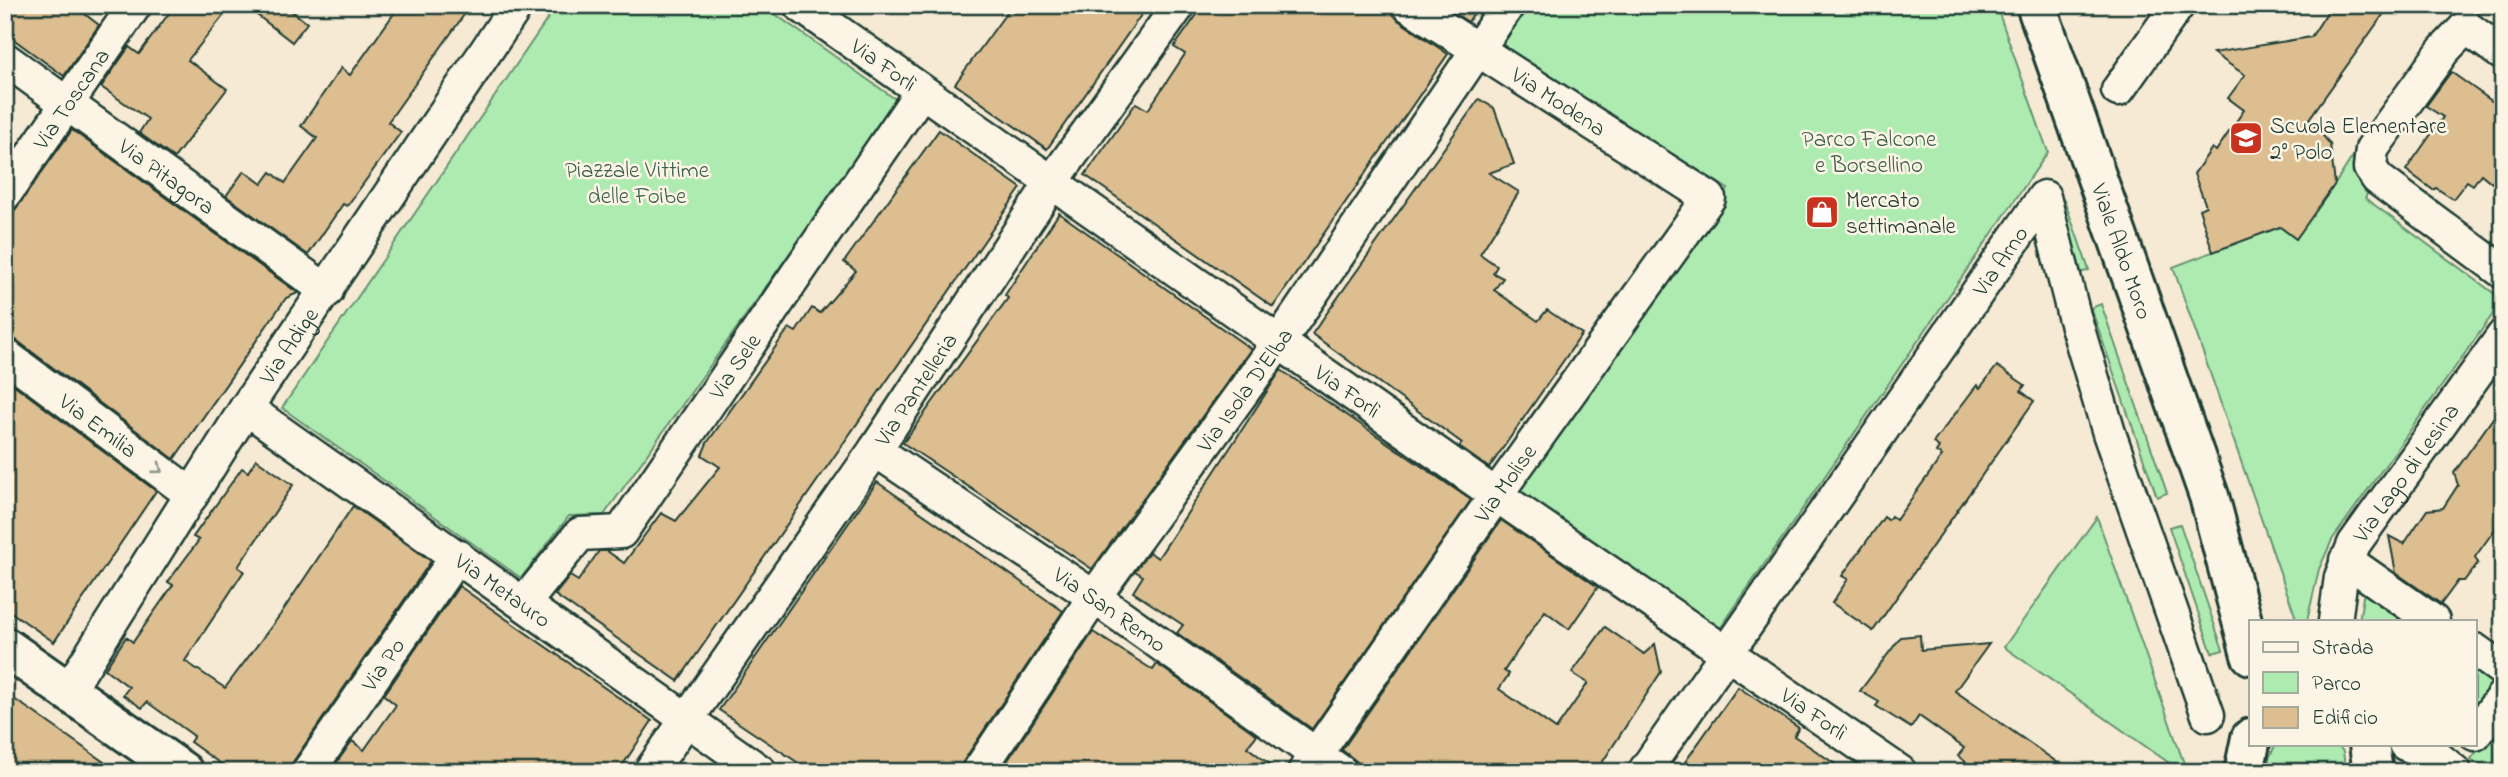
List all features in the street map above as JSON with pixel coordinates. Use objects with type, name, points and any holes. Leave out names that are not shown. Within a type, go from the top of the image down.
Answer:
[{"type":"main road","name":"Viale Aldo Moro","points":[[2036,5],[2209,496],[2249,647]]},
{"type":"main road","name":"Viale Aldo Moro","points":[[2209,496],[2266,620]]},
{"type":"main road","points":[[5,647],[183,772]]},
{"type":"main road","points":[[2245,772],[2250,746]]},
{"type":"main road","points":[[2369,746],[2373,772]]},
{"type":"street","name":"Via Toscana","points":[[5,194],[135,5]]},
{"type":"street","name":"Via Adige","points":[[68,691],[246,408],[517,5]]},
{"type":"street","name":"Via Forlì","points":[[800,5],[1496,495],[1900,772]]},
{"type":"street","name":"Via Pantelleria","points":[[650,772],[875,450],[1052,182],[1179,5]]},
{"type":"street","name":"Via Modena","points":[[1408,5],[1709,198]]},
{"type":"street","name":"Via Isola D'Elba","points":[[978,772],[1094,597],[1279,342],[1508,5]]},
{"type":"street","points":[[2118,90],[2178,5]]},
{"type":"street","points":[[2503,54],[2464,16],[2443,51],[2372,149],[2369,158],[2370,168],[2378,180],[2503,272]]},
{"type":"street","name":"Via Pitagora","points":[[5,59],[327,291]]},
{"type":"street","name":"Via Sele","points":[[524,603],[580,534],[621,532],[921,92]]},
{"type":"street","name":"Via Arno","points":[[1644,772],[2044,197],[2074,316],[2109,433],[2208,715]]},
{"type":"street","name":"Via Molise","points":[[1321,766],[1496,495],[1709,198]]},
{"type":"street","name":"Via Lago di Lesina","points":[[2335,620],[2346,559],[2503,336]]},
{"type":"street","name":"Via Emilia","points":[[5,355],[192,495]]},
{"type":"street","name":"Via Metauro","points":[[246,408],[761,772]]},
{"type":"street","name":"Via San Remo","points":[[875,450],[1094,597],[1321,766]]},
{"type":"street","name":"Via Po","points":[[308,772],[457,556]]},
{"type":"street","points":[[2346,559],[2433,620]]},
{"type":"street","points":[[2476,651],[2503,670]]},
{"type":"street","points":[[2476,733],[2503,696]]},
{"type":"street","points":[[2411,746],[2433,754],[2447,767]]},
{"type":"green space","name":"Piazzale Vittime delle Foibe","points":[[557,5],[762,5],[898,101],[604,515],[569,516],[521,578],[282,408]]},
{"type":"green space","name":"Parco Falcone e Borsellino","points":[[1530,5],[1996,5],[2048,152],[1717,633],[1514,494],[1728,189],[1502,46]]},
{"type":"green space","points":[[2355,153],[2354,170],[2368,192],[2365,198],[2503,300],[2332,540],[2319,569],[2307,620],[2297,620],[2173,267],[2280,226],[2335,184]]},
{"type":"green space","points":[[2064,199],[2089,270],[2081,273],[2064,226]]},
{"type":"green space","points":[[2101,304],[2167,493],[2157,497],[2091,308]]},
{"type":"green space","points":[[2097,517],[2187,772],[2182,772],[2004,647]]},
{"type":"green space","points":[[2180,524],[2223,650],[2212,653],[2169,527]]},
{"type":"green space","points":[[2366,579],[2424,620],[2359,620]]},
{"type":"green space","points":[[2476,658],[2503,676],[2476,715]]},
{"type":"green space","points":[[2503,715],[2503,772],[2489,772],[2471,759]]},
{"type":"green space","points":[[2275,746],[2339,746],[2343,752],[2346,772],[2269,772],[2269,758]]},
{"type":"building","points":[[5,5],[73,5],[99,25],[64,76],[5,33]]},
{"type":"building","points":[[175,5],[232,5],[188,60],[227,89],[174,158],[139,133],[148,119],[101,87],[129,47],[139,54]]},
{"type":"building","points":[[244,5],[284,5],[307,23],[292,42]]},
{"type":"building","points":[[400,5],[471,5],[388,122],[401,132],[347,206],[343,204],[308,255],[226,196],[244,171],[262,184],[271,172],[285,183],[317,138],[301,126],[341,68],[350,75]]},
{"type":"building","points":[[1012,5],[1148,5],[1047,149],[955,84]]},
{"type":"building","points":[[1204,5],[1390,5],[1398,20],[1448,54],[1273,307],[1085,175],[1136,103],[1148,110],[1185,54],[1174,47]]},
{"type":"building","points":[[1442,5],[1479,5],[1468,22]]},
{"type":"building","points":[[2332,5],[2390,5],[2309,119],[2330,144],[2335,184],[2296,239],[2280,227],[2213,252],[2199,209],[2206,206],[2194,174],[2212,148],[2216,151],[2244,110],[2228,98],[2245,75],[2213,53],[2311,37]]},
{"type":"building","points":[[2451,72],[2503,109],[2503,168],[2492,183],[2481,174],[2473,185],[2467,181],[2453,199],[2436,188],[2433,190],[2406,170],[2443,117],[2426,106]]},
{"type":"building","points":[[1479,99],[1494,108],[1514,164],[1489,173],[1519,192],[1480,254],[1497,266],[1493,273],[1503,278],[1494,290],[1538,321],[1547,310],[1582,334],[1489,468],[1459,447],[1462,443],[1312,334]]},
{"type":"building","points":[[72,130],[298,293],[286,298],[174,459],[16,340],[5,337],[5,224]]},
{"type":"building","points":[[939,130],[1021,188],[678,681],[555,595],[570,576],[578,581],[599,551],[607,551],[624,563],[661,513],[676,521],[720,467],[702,455],[707,443],[789,328],[796,332],[812,308],[820,313],[856,271],[844,262]]},
{"type":"building","points":[[1059,213],[1251,349],[1092,569],[903,443],[1008,298],[1005,295]]},
{"type":"building","points":[[1997,366],[2025,385],[2021,391],[2034,401],[1873,631],[1832,603],[1848,579],[1842,576],[1884,517],[1888,520],[1891,516],[1896,520],[1942,456],[1936,452],[1939,447],[1933,443],[1977,385],[1980,388]]},
{"type":"building","points":[[1281,370],[1471,500],[1312,729],[1177,633],[1183,625],[1133,592],[1143,576],[1135,571],[1149,552],[1158,558]]},
{"type":"building","points":[[5,378],[156,491],[54,642],[5,608]]},
{"type":"building","points":[[2503,404],[2503,518],[2475,557],[2478,563],[2464,581],[2458,581],[2441,604],[2396,573],[2389,536],[2404,544],[2427,510],[2443,508],[2458,485],[2454,473]]},
{"type":"building","points":[[256,459],[293,485],[238,567],[244,571],[185,661],[225,688],[280,615],[353,506],[431,561],[293,762],[290,772],[232,772],[190,742],[194,736],[147,702],[142,708],[123,695],[129,687],[105,669],[126,637],[133,642],[173,585],[168,582],[199,540],[193,537],[242,468],[248,472]]},
{"type":"building","points":[[877,482],[1063,611],[963,762],[960,772],[812,772],[719,710]]},
{"type":"building","points":[[1501,520],[1598,587],[1569,629],[1545,611],[1504,671],[1509,674],[1499,689],[1556,729],[1588,683],[1572,673],[1605,627],[1644,654],[1655,644],[1661,672],[1596,772],[1370,772],[1342,750]]},
{"type":"building","points":[[459,586],[652,721],[618,772],[330,772],[352,741],[364,750],[396,705],[384,695]]},
{"type":"building","points":[[1093,632],[1153,670],[1157,664],[1257,735],[1247,747],[1280,772],[1000,772]]},
{"type":"building","points":[[1920,635],[1921,650],[1989,644],[1955,691],[2071,772],[1979,772],[1958,756],[1964,748],[1919,716],[1911,728],[1876,706],[1879,702],[1860,691],[1901,637]]},
{"type":"building","points":[[1738,687],[1799,728],[1794,736],[1847,772],[1678,772]]},
{"type":"building","points":[[5,693],[32,711],[118,772],[5,772]]},
{"type":"place","name":"Scuola Elementare 2° Polo","points":[[2246,138]]},
{"type":"place","name":"Mercato settimanale","points":[[1822,212]]}]
